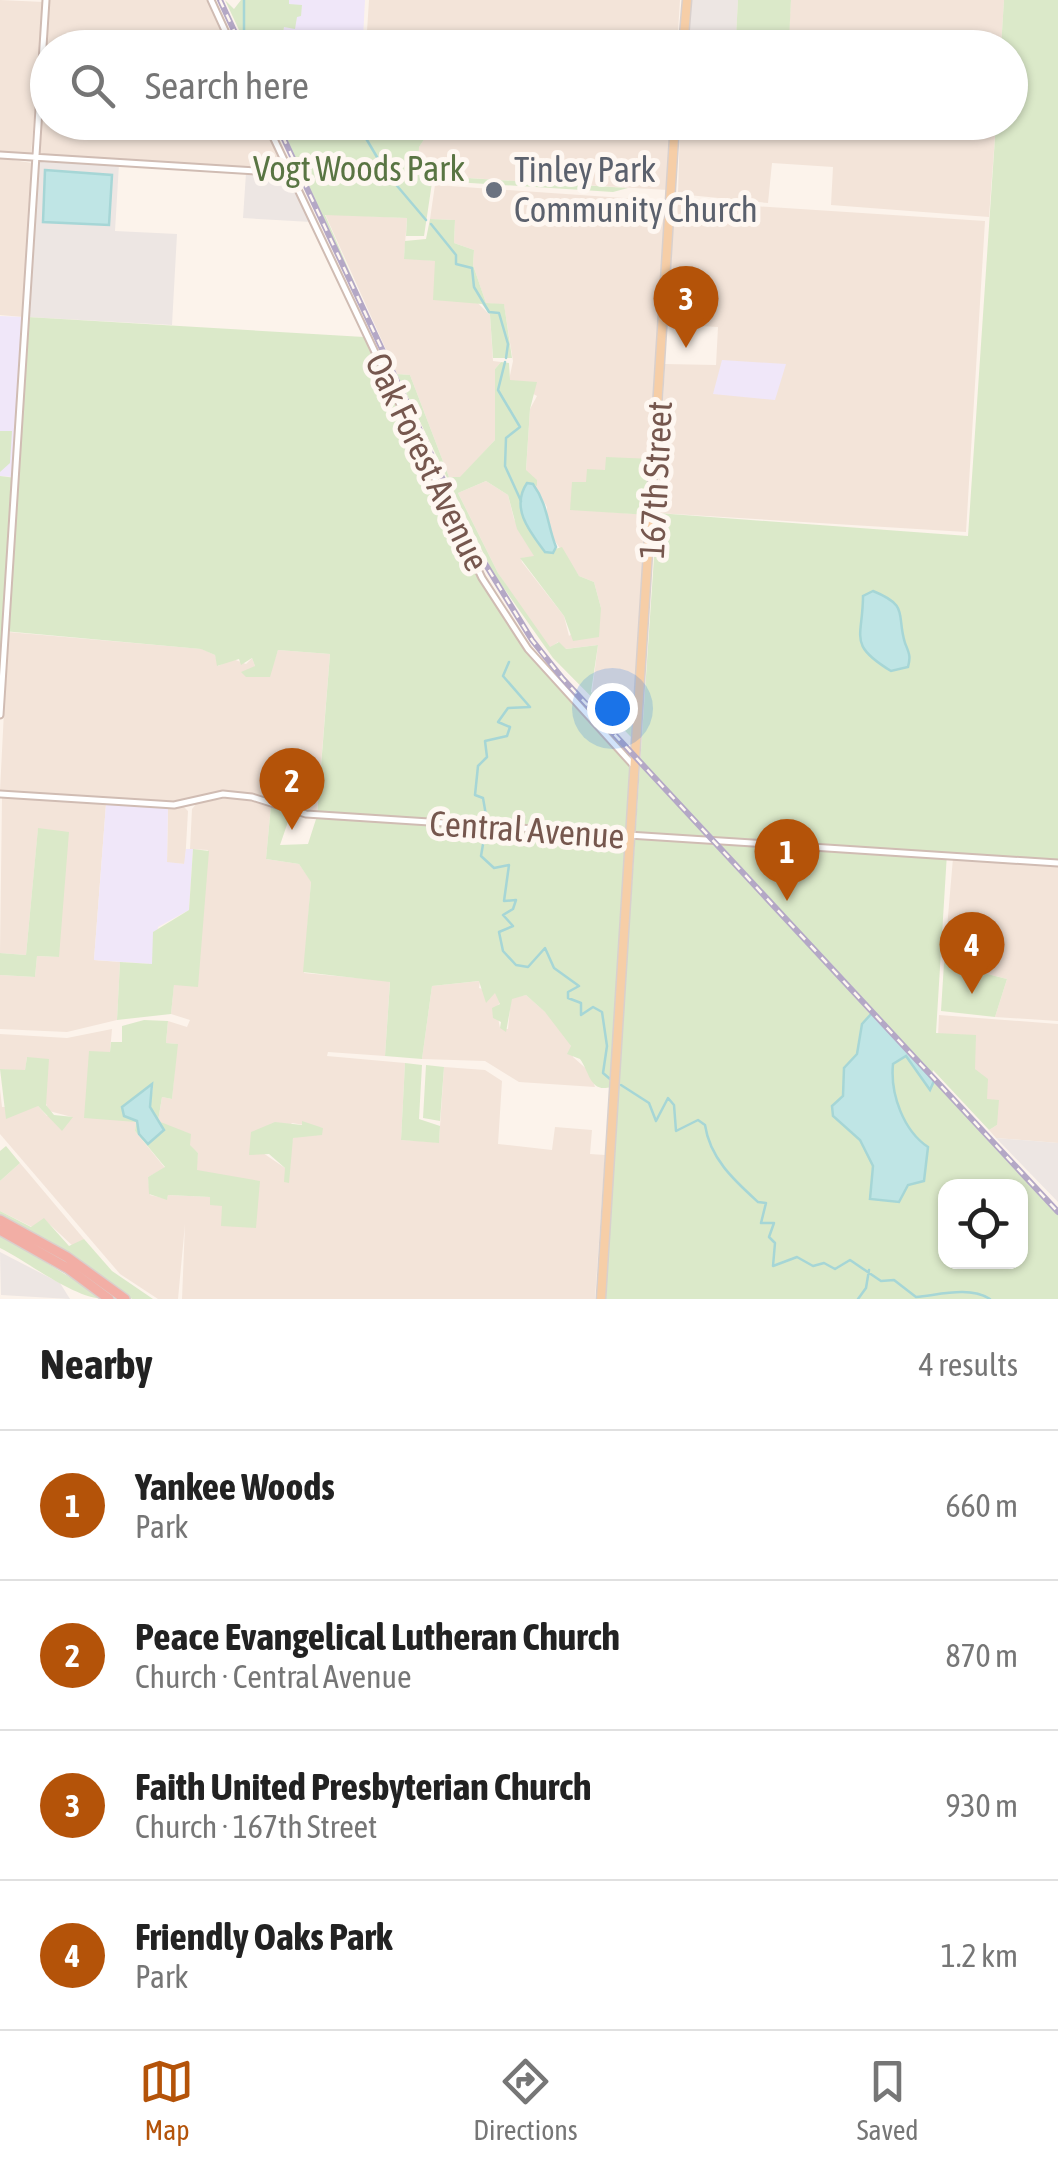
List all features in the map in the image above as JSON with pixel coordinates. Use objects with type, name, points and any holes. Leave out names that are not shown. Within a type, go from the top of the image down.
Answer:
[{"type":"highway","points":[[0,1220],[67,1257],[125,1299]]},
{"type":"highway","points":[[0,1230],[67,1268],[110,1299]]},
{"type":"main road","points":[[682,30],[684,0]]},
{"type":"main road","name":"167th Street","points":[[601,1299],[675,140]]},
{"type":"street","points":[[44,30],[46,0]]},
{"type":"street","points":[[210,0],[224,30]]},
{"type":"street","points":[[0,715],[37,140]]},
{"type":"street","name":"Oak Forest Avenue","points":[[274,140],[486,585],[528,649],[636,767]]},
{"type":"street","points":[[0,156],[290,173]]},
{"type":"street","name":"Central Avenue","points":[[0,794],[154,805],[244,796],[306,814],[1058,863]]},
{"type":"shaded area","points":[[0,0],[44,2],[42,30],[30,30],[31,155],[0,153]]},
{"type":"shaded area","points":[[48,0],[209,0],[222,30],[46,30]]},
{"type":"shaded area","points":[[289,0],[365,0],[363,30],[284,30]]},
{"type":"shaded area","points":[[369,0],[680,0],[678,30],[367,30]]},
{"type":"shaded area","points":[[690,0],[738,0],[736,30],[687,30]]},
{"type":"shaded area","points":[[791,0],[1004,0],[1002,30],[789,30]]},
{"type":"shaded area","points":[[41,140],[271,140],[283,170],[40,156]]},
{"type":"shaded area","points":[[424,140],[671,140],[668,190],[418,175],[419,147]]},
{"type":"shaded area","points":[[680,140],[995,140],[989,217],[831,205],[833,167],[772,163],[768,203],[678,194]]},
{"type":"shaded area","points":[[0,158],[32,163],[23,317],[0,315]]},
{"type":"shaded area","points":[[38,163],[119,164],[115,231],[177,234],[172,325],[27,317]]},
{"type":"shaded area","points":[[246,173],[290,179],[311,222],[243,218]]},
{"type":"shaded area","points":[[435,185],[667,201],[653,459],[605,470],[587,483],[570,509],[649,515],[635,726],[622,724],[592,692],[598,645],[565,649],[558,642],[550,648],[535,629],[498,573],[458,493],[486,481],[508,495],[514,519],[535,557],[521,558],[522,562],[564,616],[569,636],[601,608],[594,582],[579,576],[546,528],[547,507],[526,471],[530,409],[537,396],[509,380],[513,361],[504,305],[486,303],[473,265],[474,250],[454,243],[455,220],[430,219]]},
{"type":"shaded area","points":[[675,201],[985,221],[966,532],[657,513],[665,364],[716,365],[718,327],[667,324]]},
{"type":"shaded area","points":[[325,214],[407,218],[404,258],[435,261],[490,315],[493,361],[501,362],[495,369],[495,440],[460,478],[449,477],[410,375],[397,374]]},
{"type":"shaded area","points":[[0,316],[23,317],[13,477],[0,476]]},
{"type":"shaded area","points":[[722,360],[786,364],[775,400],[713,394]]},
{"type":"shaded area","points":[[8,632],[202,649],[215,655],[218,666],[233,659],[246,664],[252,658],[255,666],[246,677],[269,676],[278,650],[330,654],[317,813],[262,798],[222,793],[171,803],[0,791]]},
{"type":"shaded area","points":[[2,797],[106,804],[94,960],[120,962],[117,1020],[67,1032],[0,1029],[0,975],[35,977],[37,956],[59,957],[38,829],[26,955],[0,953]]},
{"type":"shaded area","points":[[235,797],[271,805],[266,859],[299,864],[311,881],[304,973],[390,981],[385,1056],[328,1052],[327,1056],[405,1063],[401,1140],[439,1142],[444,1067],[485,1070],[502,1081],[498,1144],[552,1150],[555,1127],[592,1130],[590,1154],[605,1155],[595,1299],[182,1299],[185,1224],[178,1299],[158,1299],[120,1274],[0,1134],[0,1089],[2,1107],[38,1106],[47,1116],[72,1117],[49,1111],[27,1057],[25,1071],[0,1069],[0,1034],[67,1038],[112,1029],[110,1052],[89,1052],[136,1122],[135,1131],[165,1168],[148,1177],[150,1195],[167,1199],[168,1195],[211,1197],[256,1228],[196,1170],[198,1153],[158,1121],[162,1097],[172,1099],[177,1044],[166,1043],[168,1021],[187,1027],[190,1020],[171,1014],[174,984],[208,850],[190,849],[192,809],[197,803]],"holes":[[[292,1123],[323,1128],[293,1138],[285,1168],[263,1153]]]},
{"type":"shaded area","points":[[106,804],[168,807],[167,862],[184,864],[186,849],[193,849],[189,910],[158,927],[152,964],[94,960]]},
{"type":"shaded area","points":[[183,806],[188,811],[185,864],[167,863],[168,807]]},
{"type":"shaded area","points":[[953,858],[1058,864],[1058,1021],[995,1017],[1007,979],[944,963]]},
{"type":"shaded area","points":[[480,981],[479,988],[496,993],[500,1028],[508,1029],[511,998],[526,995],[568,1032],[573,1057],[590,1072],[595,1087],[519,1082],[485,1061],[422,1059],[432,986]]},
{"type":"shaded area","points":[[939,1015],[1058,1024],[1058,1143],[996,1138],[989,1130],[997,1125],[975,1069],[970,1035],[938,1036]]},
{"type":"shaded area","points":[[996,1138],[1058,1143],[1058,1202]]},
{"type":"shaded area","points":[[20,1163],[84,1239],[74,1247],[44,1219],[32,1227],[0,1211],[0,1181]]},
{"type":"shaded area","points":[[0,1252],[60,1283],[70,1299],[1,1295]]},
{"type":"green space","points":[[225,0],[234,9],[241,0],[289,0],[289,4],[302,5],[295,29],[239,30]]},
{"type":"green space","points":[[738,0],[791,0],[790,30],[736,30]]},
{"type":"green space","points":[[1004,0],[1058,0],[1058,860],[947,853],[936,1033],[976,1035],[975,1069],[988,1079],[987,1099],[999,1100],[997,1125],[989,1130],[933,1070],[931,1079],[1025,1179],[938,1179],[938,1269],[1028,1269],[1028,1182],[1058,1214],[1058,1299],[604,1299],[657,513],[968,536],[995,140],[1028,140],[1028,30],[1002,30]]},
{"type":"green space","name":"Vogt Woods Park","points":[[287,140],[424,140],[419,147],[418,175],[433,176],[424,236],[406,236],[407,218],[325,215],[371,321]]},
{"type":"green space","points":[[436,176],[628,188],[613,192],[439,181]]},
{"type":"green space","points":[[430,219],[455,220],[454,243],[474,250],[473,265],[486,303],[504,304],[512,358],[493,358],[490,315],[482,304],[433,300],[435,261],[404,259],[405,241],[426,239]]},
{"type":"green space","points":[[27,317],[364,337],[453,531],[445,531],[444,537],[455,535],[526,651],[631,768],[611,1087],[599,1087],[591,1080],[580,1059],[567,1054],[571,1046],[545,1012],[526,995],[512,999],[506,1032],[500,1028],[501,1022],[493,1018],[492,1008],[500,1004],[495,993],[486,1003],[479,981],[432,986],[422,1059],[385,1056],[390,982],[303,972],[311,882],[299,864],[266,859],[271,805],[291,813],[280,845],[308,844],[317,816],[330,654],[278,650],[270,677],[246,677],[241,672],[255,666],[252,658],[241,665],[239,659],[217,666],[215,655],[201,649],[3,631],[0,675],[0,476],[16,478]]},
{"type":"green space","points":[[501,362],[509,363],[510,380],[537,382],[530,409],[526,470],[537,480],[537,486],[533,484],[528,495],[525,520],[545,552],[562,547],[579,576],[594,582],[601,608],[599,637],[573,641],[564,616],[520,558],[534,556],[517,529],[508,495],[486,481],[458,493],[498,573],[550,647],[559,642],[566,649],[598,645],[591,692],[605,699],[605,708],[622,724],[635,726],[634,740],[553,658],[493,573],[397,374],[410,375],[449,477],[460,477],[495,440],[495,369]]},
{"type":"green space","points":[[0,431],[12,431],[10,463],[0,472]]},
{"type":"green space","points":[[606,457],[653,459],[649,515],[570,510],[572,482],[586,482],[587,469],[605,470]]},
{"type":"green space","points":[[38,828],[69,832],[59,957],[37,956],[35,977],[0,975],[0,953],[26,955]]},
{"type":"green space","points":[[193,849],[209,851],[198,987],[174,985],[171,1014],[117,1020],[120,962],[152,964],[153,932],[189,910]]},
{"type":"green space","points":[[944,963],[1007,979],[995,1017],[941,1011]]},
{"type":"green space","points":[[144,1020],[168,1021],[166,1043],[178,1044],[172,1099],[162,1097],[158,1121],[150,1107],[153,1087],[124,1106],[124,1116],[135,1118],[136,1122],[84,1118],[89,1051],[110,1052],[111,1042],[122,1042],[122,1026]]},
{"type":"green space","points":[[27,1057],[49,1059],[46,1105],[54,1115],[73,1117],[62,1131],[38,1106],[6,1119],[0,1069],[25,1070]]},
{"type":"green space","points":[[405,1063],[422,1065],[419,1119],[440,1126],[439,1143],[401,1140]]},
{"type":"green space","points":[[426,1065],[444,1067],[440,1121],[423,1118]]},
{"type":"green space","points":[[158,1121],[191,1134],[190,1145],[198,1153],[197,1170],[260,1181],[256,1228],[221,1226],[222,1206],[210,1205],[210,1197],[168,1195],[167,1200],[149,1194],[148,1177],[165,1167],[135,1131],[136,1122],[139,1134],[162,1128]]},
{"type":"green space","points":[[302,1121],[323,1128],[322,1135],[293,1138],[289,1183],[284,1182],[285,1168],[269,1154],[249,1155],[251,1132],[275,1122],[302,1125]]},
{"type":"green space","points":[[6,1146],[20,1163],[0,1181],[0,1151]]},
{"type":"green space","points":[[0,1211],[31,1227],[44,1218],[69,1246],[84,1239],[112,1271],[153,1299],[132,1299],[54,1245],[0,1216]]},
{"type":"green space","points":[[0,1234],[105,1299],[67,1287],[0,1248]]},
{"type":"water","points":[[45,170],[112,175],[109,225],[43,222]]},
{"type":"water","points":[[527,483],[533,484],[544,507],[556,547],[553,553],[545,552],[521,511],[522,492]]},
{"type":"water","points":[[873,591],[897,606],[909,655],[908,667],[891,671],[863,646],[863,596]]},
{"type":"water","points":[[872,1013],[934,1081],[930,1090],[906,1056],[893,1064],[900,1111],[912,1132],[928,1147],[924,1181],[908,1185],[899,1202],[870,1199],[873,1166],[860,1140],[833,1116],[832,1106],[843,1096],[844,1068],[857,1054],[862,1024]]},
{"type":"water","points":[[152,1084],[150,1107],[164,1130],[148,1144],[139,1134],[137,1121],[124,1116],[122,1107]]},
{"type":"waterway","points":[[244,0],[244,30]]},
{"type":"waterway","points":[[367,140],[387,174],[426,220]]},
{"type":"waterway","points":[[431,224],[456,255],[456,264],[472,268],[474,287],[489,312],[499,313],[508,344],[506,358]]},
{"type":"waterway","points":[[505,362],[498,390],[520,427],[506,438],[505,466],[521,501]]},
{"type":"waterway","points":[[509,662],[503,676],[530,707],[508,708],[498,722],[510,727],[507,736],[485,741],[487,757],[478,766],[475,795],[483,798],[487,821],[481,856],[494,868],[509,865],[504,901],[516,900],[513,909],[503,915],[513,926],[499,932],[503,951],[516,965],[528,967],[545,948],[554,968],[579,986],[568,992],[568,998],[581,1003],[581,1015],[593,1007],[602,1012],[607,1046],[603,1073],[610,1079]]},
{"type":"waterway","points":[[621,1085],[649,1103],[656,1121],[668,1098],[674,1105],[676,1131],[698,1120],[705,1125],[712,1148],[725,1168],[758,1202],[766,1203],[761,1223],[774,1223],[769,1237],[775,1243],[773,1266],[797,1257],[813,1266],[824,1263],[835,1269],[850,1260],[881,1281],[894,1280],[916,1297],[963,1292],[990,1299]]},
{"type":"waterway","points":[[858,1299],[866,1288],[869,1270]]},
{"type":"railway","points":[[220,0],[234,30]]},
{"type":"railway","points":[[284,140],[473,544],[532,640],[563,679],[1058,1212]]},
{"type":"place","name":"Tinley Park Community Church","points":[[494,190]]},
{"type":"place","name":"Faith United Presbyterian Church","points":[[686,348]]},
{"type":"place","name":"Peace Evangelical Lutheran Church","points":[[292,830]]},
{"type":"place","name":"Yankee Woods","points":[[787,901]]},
{"type":"place","name":"Friendly Oaks Park","points":[[972,994]]}]
